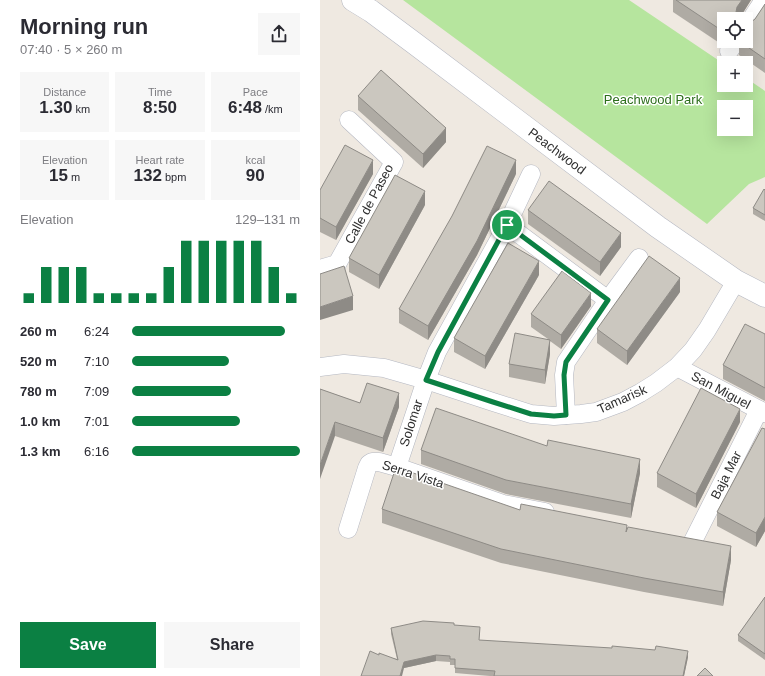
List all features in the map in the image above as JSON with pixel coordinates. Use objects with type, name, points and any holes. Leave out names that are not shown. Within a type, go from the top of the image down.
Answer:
[{"type":"street","name":"Peachwood","points":[[353,0],[371,11],[658,228],[736,281],[765,296]]},
{"type":"street","points":[[753,16],[764,0]]},
{"type":"street","name":"Calle de Paseo","points":[[320,269],[336,264],[394,162],[349,120]]},
{"type":"street","name":"Solomar","points":[[397,467],[426,380],[438,352],[507,225],[531,174]]},
{"type":"street","points":[[507,225],[608,300]]},
{"type":"street","points":[[566,415],[564,375],[566,362],[608,300],[639,258]]},
{"type":"street","name":"Tamarisk","points":[[320,367],[344,364],[384,368],[531,414],[554,416],[596,412],[623,402],[656,383],[677,367],[693,350],[707,330],[736,281]]},
{"type":"street","name":"San Miguel","points":[[677,367],[762,412]]},
{"type":"street","name":"Baja Mar","points":[[693,541],[762,412]]},
{"type":"street","name":"Serra Vista","points":[[348,529],[367,468],[372,462],[379,462],[397,467],[503,504],[564,516]]},
{"type":"green space","name":"Peachwood Park","points":[[403,0],[629,0],[717,59],[717,92],[753,92],[753,83],[765,91],[765,177],[749,184],[707,224]]},
{"type":"building","points":[[676,0],[742,0],[737,7],[736,12],[717,12],[717,27]]},
{"type":"building","points":[[765,4],[765,59],[749,48],[753,48],[753,20]]},
{"type":"building","points":[[381,70],[446,128],[423,154],[358,96]]},
{"type":"building","points":[[345,145],[373,160],[336,227],[320,218],[320,190]]},
{"type":"building","points":[[487,146],[516,160],[477,241],[428,326],[399,309],[452,216]]},
{"type":"building","points":[[395,175],[425,191],[379,275],[349,258]]},
{"type":"building","points":[[549,181],[621,233],[600,262],[528,210]]},
{"type":"building","points":[[764,189],[765,190],[765,215],[753,208]]},
{"type":"building","points":[[508,243],[539,261],[485,356],[454,338]]},
{"type":"building","points":[[649,256],[680,278],[627,351],[597,329]]},
{"type":"building","points":[[344,266],[353,296],[320,307],[320,274]]},
{"type":"building","points":[[562,271],[591,293],[561,335],[531,314]]},
{"type":"building","points":[[745,324],[765,334],[765,388],[723,365]]},
{"type":"building","points":[[515,333],[550,340],[545,370],[509,364]]},
{"type":"building","points":[[367,383],[399,393],[383,438],[335,422],[320,465],[320,389],[360,403]]},
{"type":"building","points":[[701,388],[740,409],[696,494],[657,473]]},
{"type":"building","points":[[436,408],[547,446],[548,440],[640,459],[631,504],[506,480],[421,450]]},
{"type":"building","points":[[762,428],[765,429],[765,517],[756,533],[717,512]]},
{"type":"building","points":[[396,467],[520,510],[521,504],[627,525],[626,532],[628,527],[731,546],[723,592],[644,578],[501,549],[382,509]]},
{"type":"building","points":[[765,597],[765,654],[738,635]]},
{"type":"building","points":[[423,621],[454,623],[454,625],[480,627],[479,640],[612,648],[612,646],[655,650],[656,646],[688,651],[683,676],[494,676],[495,671],[455,668],[455,659],[450,659],[450,656],[436,655],[404,662],[400,676],[361,676],[370,651],[398,660],[391,628]]},
{"type":"building","points":[[705,668],[713,676],[697,676]]},
{"type":"route","points":[[507,225],[608,300],[566,362],[564,375],[566,415],[554,416],[531,414],[426,380],[438,352],[507,225]]}]
